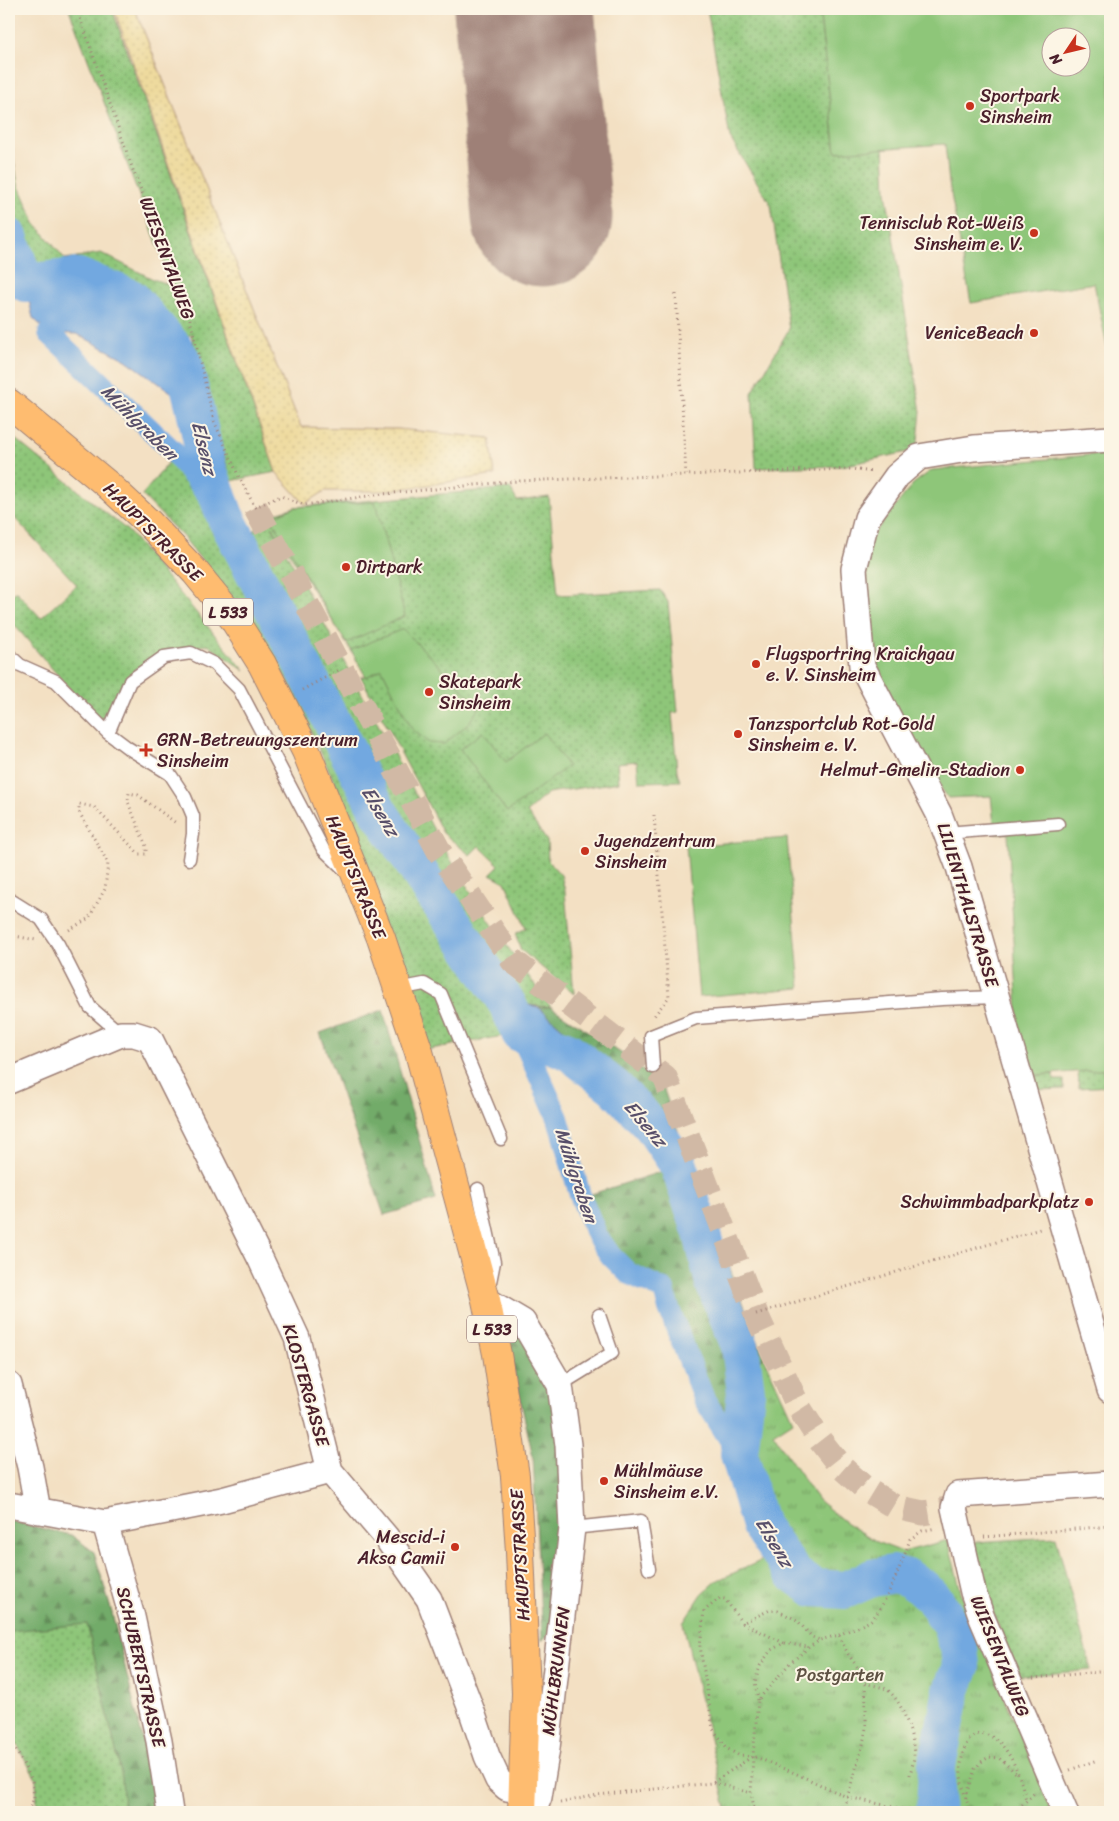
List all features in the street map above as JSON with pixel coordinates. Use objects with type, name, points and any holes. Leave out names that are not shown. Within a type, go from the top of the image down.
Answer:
[{"type":"main road","name":"HAUPTSTRASSE","points":[[9,402],[108,485],[149,523],[196,573],[233,618],[262,664],[306,751],[361,885],[419,1052],[486,1300],[497,1354],[516,1485],[525,1650],[526,1805]]},
{"type":"street","name":"LILIENTHALSTRASSE","points":[[1110,439],[974,448],[920,457],[897,476],[867,518],[854,569],[862,666],[939,814],[959,867],[1110,1390]]},
{"type":"street","points":[[9,1081],[121,1034]]},
{"type":"street","name":"KLOSTERGASSE","points":[[121,1034],[134,1034],[150,1040],[261,1260],[297,1338],[330,1471],[386,1537],[429,1599],[487,1756],[498,1780],[526,1805]]},
{"type":"street","name":"MÜHLBRUNNEN","points":[[486,1300],[523,1322],[560,1385],[568,1445],[572,1528],[539,1797],[526,1805]]},
{"type":"street","points":[[9,1385],[30,1467],[38,1511]]},
{"type":"street","points":[[9,1505],[105,1523],[222,1500],[330,1471]]},
{"type":"street","name":"WIESENTALWEG","points":[[1065,1812],[982,1618],[973,1592],[954,1508],[958,1495],[1110,1484]]},
{"type":"street","name":"SCHUBERTSTRASSE","points":[[105,1523],[132,1617],[160,1741],[170,1812]]},
{"type":"lane","points":[[108,732],[130,681],[164,657],[191,653],[214,664],[239,689],[322,849],[361,885]]},
{"type":"lane","points":[[9,655],[20,665],[56,681],[108,732],[128,748],[170,774],[185,797],[193,816],[193,834],[189,859]]},
{"type":"lane","points":[[946,833],[1058,824]]},
{"type":"lane","points":[[9,899],[41,919],[58,944],[90,1007],[121,1034]]},
{"type":"lane","points":[[398,989],[424,984],[441,994],[501,1140]]},
{"type":"lane","points":[[652,1066],[651,1036],[696,1018],[914,1001],[996,997]]},
{"type":"lane","name":"HAUPTSTRASSE","points":[[478,1189],[494,1262],[486,1300]]},
{"type":"lane","points":[[560,1385],[612,1353],[599,1315]]},
{"type":"lane","points":[[572,1528],[642,1521],[649,1569]]},
{"type":"path","name":"WIESENTALWEG","points":[[77,9],[133,170],[185,298],[214,421],[254,507],[281,496],[304,504],[517,481],[686,475]]},
{"type":"path","points":[[676,294],[686,475],[851,469],[897,476]]},
{"type":"path","points":[[300,692],[341,669]]},
{"type":"path","points":[[58,944],[62,934],[89,918],[105,889],[108,863],[79,812],[79,804],[94,807],[140,854],[146,854],[146,846],[128,802],[129,793],[138,795],[193,834]]},
{"type":"path","points":[[651,1036],[648,1024],[669,997],[654,815]]},
{"type":"path","points":[[756,1314],[1061,1222]]},
{"type":"path","points":[[758,1700],[789,1664],[808,1648],[820,1640],[839,1636],[872,1619],[885,1598],[906,1553],[910,1539],[922,1531],[937,1528],[944,1535],[962,1538],[1110,1526]]},
{"type":"path","points":[[808,1648],[784,1643],[742,1623],[725,1599],[720,1598],[704,1611],[700,1646],[713,1730],[728,1749],[738,1756],[753,1756],[847,1797],[917,1812]]},
{"type":"path","points":[[742,1623],[770,1610],[778,1611],[797,1620],[812,1637],[820,1640]]},
{"type":"path","points":[[839,1636],[865,1683],[866,1728],[843,1812]]},
{"type":"path","points":[[755,1812],[751,1793],[758,1700],[755,1682],[760,1666],[771,1650],[784,1643]]},
{"type":"path","points":[[1029,1678],[1110,1671]]},
{"type":"path","points":[[865,1683],[885,1689],[896,1699],[904,1714],[912,1739],[914,1757],[910,1775]]},
{"type":"path","points":[[971,1812],[960,1773],[962,1755],[968,1741],[974,1736],[985,1734],[1000,1743],[1010,1757],[1019,1776],[1026,1800]]},
{"type":"path","points":[[9,1737],[32,1780],[34,1797],[29,1812]]},
{"type":"path","points":[[712,1783],[753,1756]]},
{"type":"path","points":[[966,1799],[975,1769],[989,1757],[999,1758],[1019,1776]]},
{"type":"path","points":[[1051,1778],[1097,1760]]},
{"type":"path","points":[[559,1804],[597,1795],[712,1783],[751,1793]]},
{"type":"green space","points":[[9,9],[13,9],[10,112],[13,154],[18,184],[35,223],[65,259],[101,253],[153,279],[173,286],[69,9],[112,9],[276,472],[231,481],[191,334],[174,348],[131,298],[78,277],[21,281],[9,256]]},
{"type":"green space","points":[[707,9],[819,9],[836,152],[884,147],[886,192],[921,412],[917,450],[842,466],[756,468],[752,393],[789,329],[771,205],[730,138]]},
{"type":"green space","name":"Sportpark Sinsheim","points":[[819,9],[1110,9],[1110,362],[1094,283],[971,303],[949,183],[945,144],[836,152]]},
{"type":"green space","points":[[9,434],[128,531],[245,671],[208,645],[165,651],[134,670],[108,717],[100,718],[89,711],[9,619],[9,598],[16,591],[41,618],[77,585],[9,512]]},
{"type":"green space","name":"Helmut-Gmelin-Stadion","points":[[1110,453],[1110,1069],[1026,1076],[1020,1050],[1008,833],[995,834],[991,796],[948,798],[911,744],[876,680],[865,597],[868,541],[913,484],[932,470]]},
{"type":"green space","points":[[173,457],[238,552],[266,516],[295,507],[510,488],[517,501],[549,497],[558,595],[660,590],[668,602],[678,712],[672,713],[677,771],[680,781],[639,782],[637,761],[617,763],[619,782],[548,793],[527,812],[547,841],[548,861],[561,875],[565,891],[574,994],[521,950],[515,934],[526,928],[505,882],[490,874],[499,865],[479,846],[470,855],[443,833],[361,677],[366,676],[272,526],[446,852],[497,931],[551,1007],[505,1003],[520,1033],[425,1050],[337,788],[288,682],[251,622],[184,538],[142,495]]},
{"type":"green space","name":"Dirtpark","points":[[375,502],[405,616],[346,643],[271,518],[295,507]]},
{"type":"green space","name":"Skatepark Sinsheim","points":[[403,629],[480,707],[468,724],[444,744],[429,743],[412,729],[382,669],[366,677],[351,650]]},
{"type":"green space","points":[[483,732],[506,762],[544,733],[568,766],[507,812],[460,749]]},
{"type":"green space","points":[[787,838],[800,988],[699,997],[686,846]]},
{"type":"green space","points":[[538,1007],[551,1007],[630,1059],[663,1087],[685,1151],[764,1357],[747,1371],[747,1451],[740,1460],[701,1405],[655,1285],[626,1279],[596,1244],[576,1199],[679,1166],[652,1126],[614,1087],[570,1035]]},
{"type":"green space","points":[[383,1010],[436,1200],[384,1215],[320,1033]]},
{"type":"green space","points":[[1110,1069],[1110,1086],[1079,1088],[1078,1071]]},
{"type":"green space","points":[[1053,1074],[1054,1080],[1064,1080],[1064,1089],[1034,1090],[1029,1076]]},
{"type":"green space","points":[[502,1316],[520,1324],[554,1390],[564,1503],[553,1630],[542,1641],[533,1457]]},
{"type":"green space","name":"Postgarten","points":[[764,1357],[793,1421],[773,1434],[818,1500],[845,1522],[879,1543],[903,1552],[948,1540],[962,1596],[1051,1812],[727,1812],[683,1623],[702,1594],[718,1580],[774,1555],[746,1518],[740,1460],[747,1451],[747,1371]]},
{"type":"green space","points":[[9,1521],[71,1535],[94,1552],[112,1613],[150,1771],[154,1812],[34,1812],[37,1808],[36,1779],[9,1730]]},
{"type":"green space","points":[[9,1521],[71,1535],[94,1552],[112,1613],[150,1771],[154,1812],[124,1812],[122,1778],[87,1624],[9,1631]]},
{"type":"green space","points":[[1056,1537],[1091,1670],[1020,1676],[999,1627],[981,1576],[974,1542]]},
{"type":"sand","points":[[114,9],[135,9],[301,427],[398,429],[490,438],[495,475],[387,491],[325,491],[305,504],[276,472]]},
{"type":"water","points":[[78,277],[131,298],[174,348],[183,362],[195,409],[126,360],[77,334],[49,333],[33,318],[25,283]]},
{"type":"water","points":[[519,1003],[538,1007],[570,1035],[614,1087],[568,1051],[520,1033],[508,1005]]},
{"type":"waterway","name":"Elsenz","points":[[9,237],[25,283],[78,277],[131,298],[174,348],[183,362],[207,466],[225,516],[379,812],[508,1005],[520,1033],[568,1051],[614,1087],[652,1126],[679,1166],[702,1233],[714,1283],[740,1346],[746,1392],[739,1454],[760,1526],[795,1575],[814,1588],[845,1590],[872,1578],[893,1574],[908,1578],[923,1588],[937,1603],[950,1624],[959,1647],[961,1666],[952,1690],[937,1766],[935,1812]]},
{"type":"waterway","name":"Mühlgraben","points":[[49,333],[173,451],[225,516]]},
{"type":"waterway","name":"Mühlgraben","points":[[520,1033],[558,1118],[580,1195],[597,1236],[611,1256],[628,1273],[664,1290],[669,1309],[704,1399],[739,1454]]},
{"type":"runway","points":[[524,9],[542,216]]},
{"type":"tunnel","points":[[255,507],[439,851],[513,961],[665,1077],[756,1314],[798,1406],[819,1439],[840,1466],[867,1490],[895,1507],[923,1513],[954,1508]]},
{"type":"place","name":"Sportpark Sinsheim","points":[[970,106]]},
{"type":"place","name":"Tennisclub Rot-Weiß Sinsheim e. V.","points":[[1034,233]]},
{"type":"place","name":"VeniceBeach","points":[[1034,333]]},
{"type":"place","name":"Dirtpark","points":[[346,567]]},
{"type":"place","name":"Flugsportring Kraichgau e. V. Sinsheim","points":[[756,664]]},
{"type":"place","name":"Skatepark Sinsheim","points":[[429,692]]},
{"type":"place","name":"Tanzsportclub Rot-Gold Sinsheim e. V.","points":[[738,734]]},
{"type":"place","name":"GRN-Betreuungszentrum Sinsheim","points":[[146,750]]},
{"type":"place","name":"Helmut-Gmelin-Stadion","points":[[1020,770]]},
{"type":"place","name":"Jugendzentrum Sinsheim","points":[[585,851]]},
{"type":"place","name":"Schwimmbadparkplatz","points":[[1089,1202]]},
{"type":"place","name":"Mühlmäuse Sinsheim e.V.","points":[[604,1481]]},
{"type":"place","name":"Mescid-i Aksa Camii","points":[[455,1547]]}]
